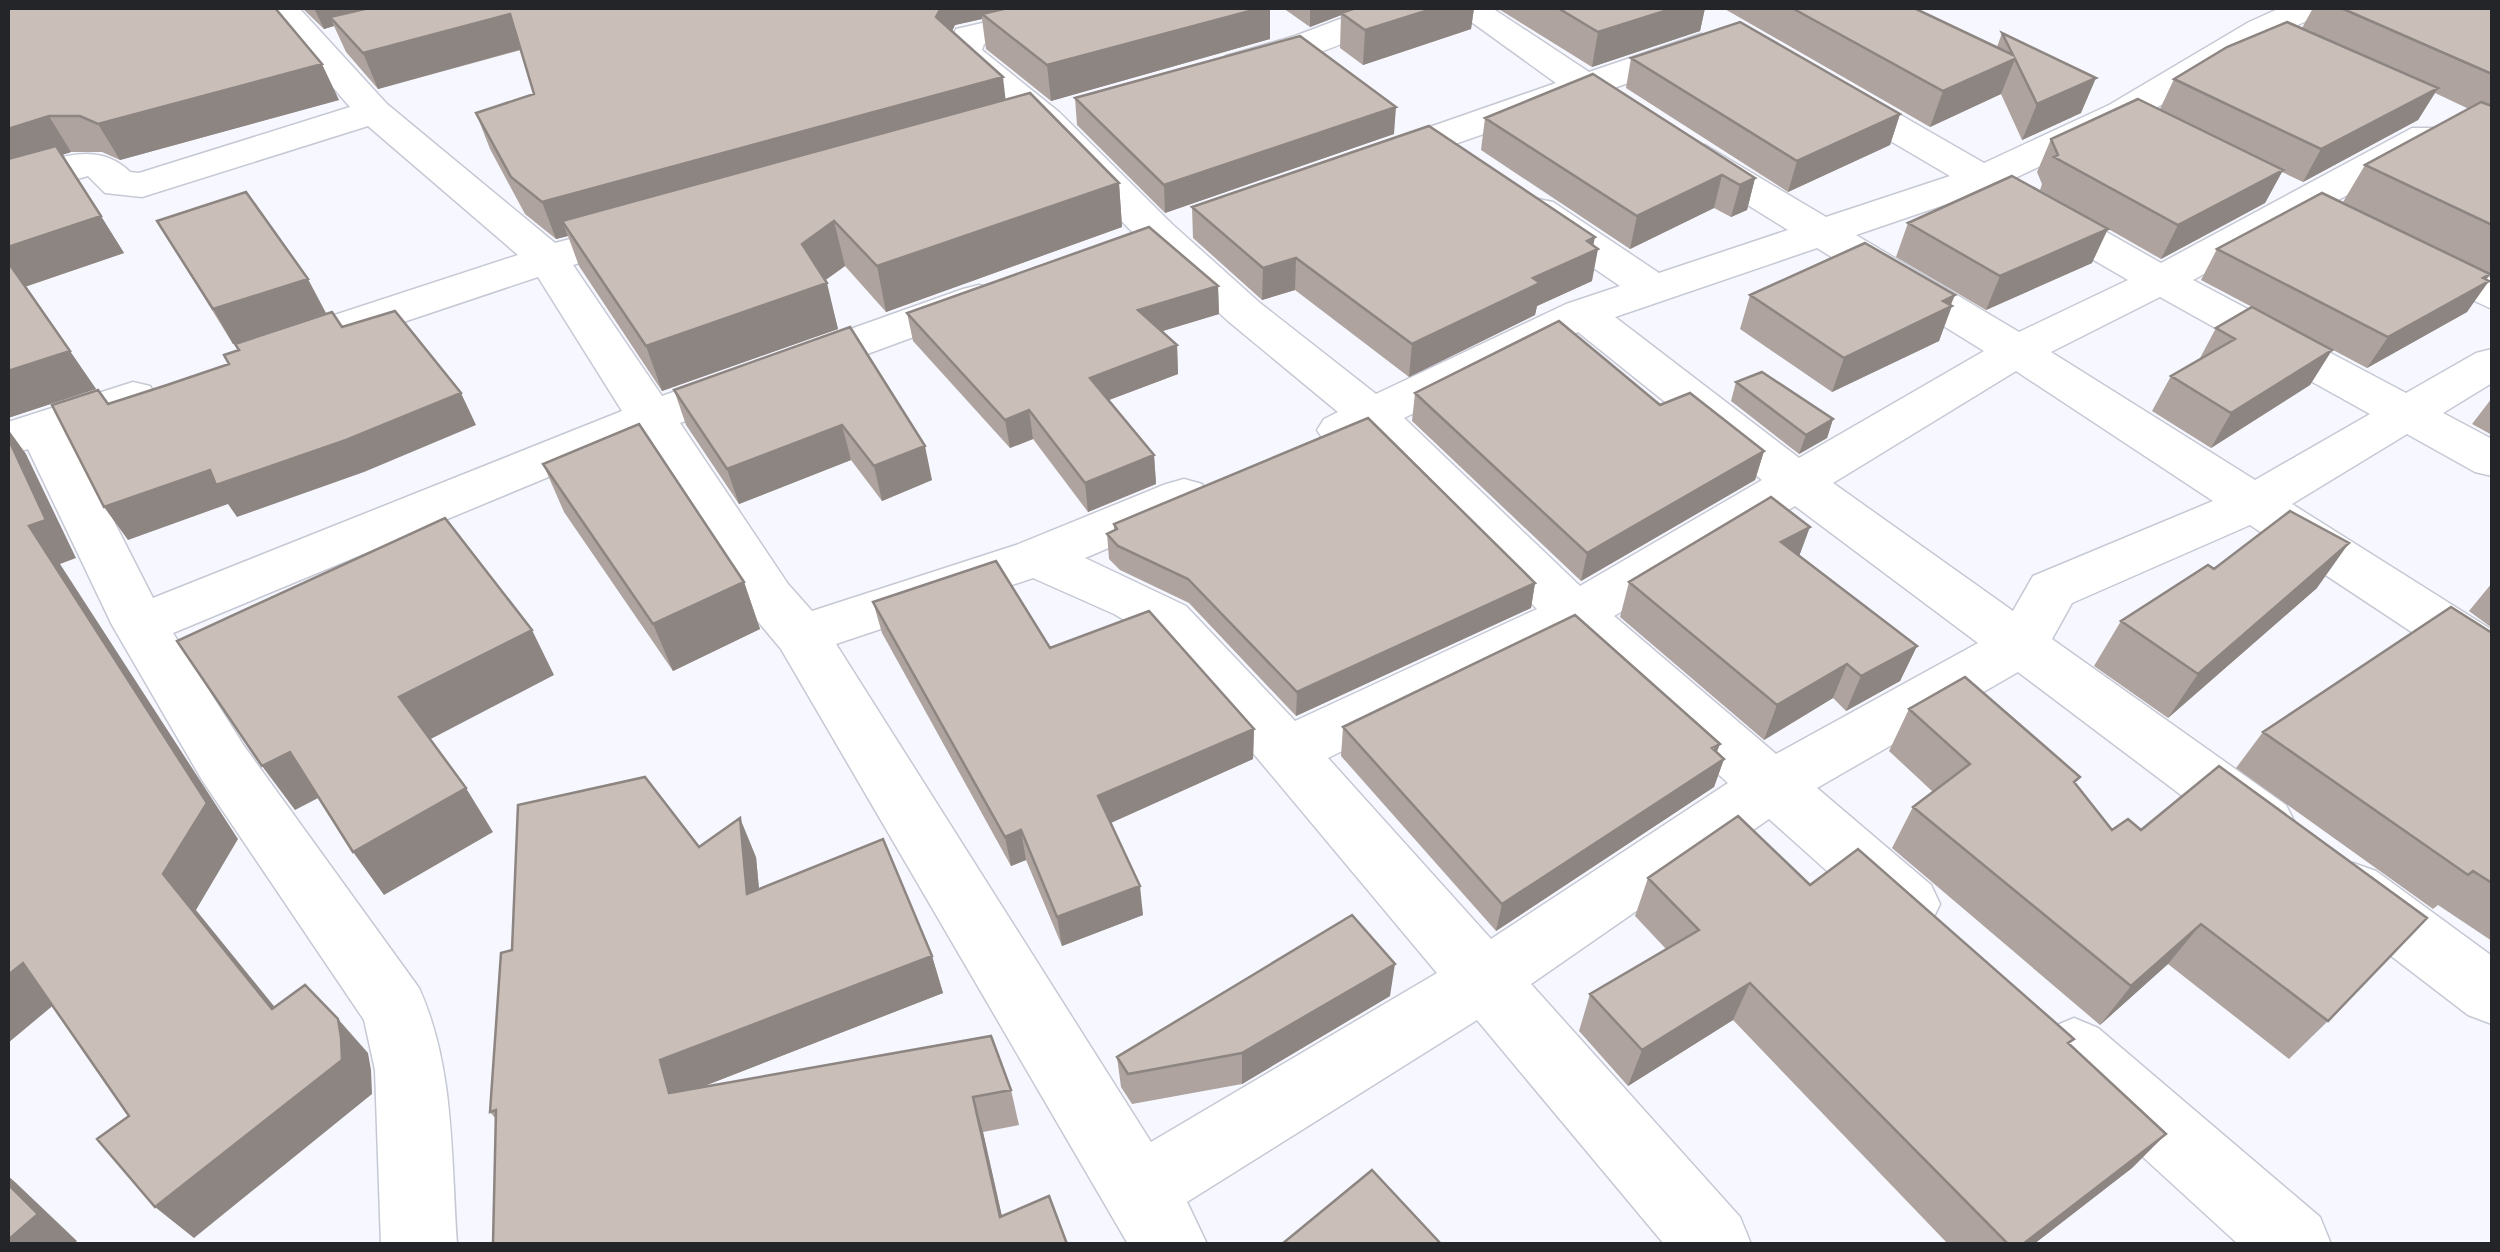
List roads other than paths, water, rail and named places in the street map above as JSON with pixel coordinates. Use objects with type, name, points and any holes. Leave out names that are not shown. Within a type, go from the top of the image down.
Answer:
[{"type":"street","points":[[281,8],[336,40],[374,112],[547,258],[769,598],[801,635],[1169,1244]]},
{"type":"street","points":[[1088,8],[969,37],[963,53],[1045,120],[1157,234],[1244,312],[1374,417],[1575,614],[1952,942]]},
{"type":"street","points":[[1195,76],[1324,56],[1399,8]]},
{"type":"street","points":[[1468,8],[1815,232],[2017,352],[2492,657]]},
{"type":"street","points":[[1341,171],[1582,84],[1735,34],[1692,8]]},
{"type":"street","points":[[1269,16],[1324,56]]},
{"type":"street","points":[[1302,446],[1374,417],[1582,313],[1981,178],[2122,112],[2273,24]]},
{"type":"street","points":[[1800,72],[2161,280],[2492,460]]},
{"type":"street","points":[[1286,752],[1575,614],[2017,352],[2161,280],[2457,119],[2421,103]]},
{"type":"street","points":[[8,186],[90,163],[101,166],[120,184],[142,185],[374,112]]},
{"type":"street","points":[[1512,193],[1654,289]]},
{"type":"street","points":[[229,365],[604,242]]},
{"type":"street","points":[[2389,244],[2492,296]]},
{"type":"street","points":[[139,625],[648,418],[1011,286]]},
{"type":"street","points":[[1582,313],[1797,482],[2022,644],[2492,994]]},
{"type":"street","points":[[1139,1190],[1484,980],[1774,784],[2022,644],[2052,590],[2253,504],[2410,416],[2492,363]]},
{"type":"street","points":[[173,384],[25,433],[223,764],[394,1010],[410,1070],[419,1244]]},
{"type":"street","points":[[801,635],[1035,558],[1231,476]]},
{"type":"street","points":[[1035,558],[1133,600],[1167,620],[1208,659],[1713,1244]]},
{"type":"street","points":[[2040,1021],[2292,1244]]}]
